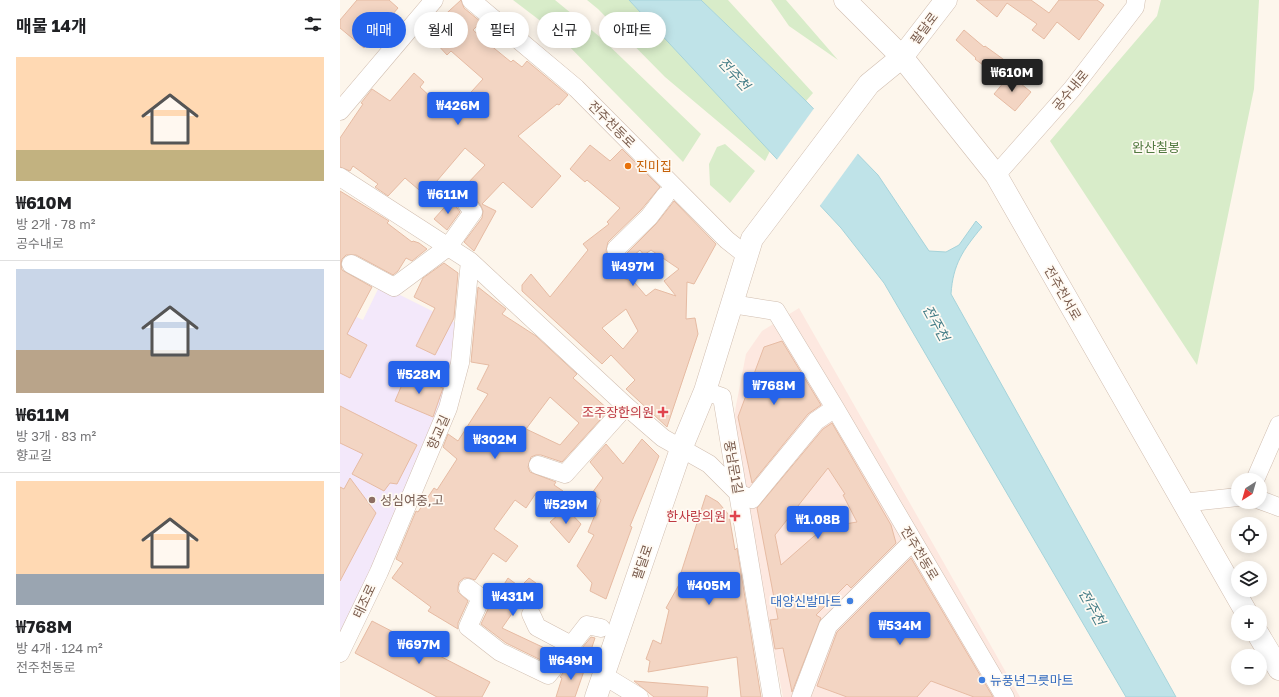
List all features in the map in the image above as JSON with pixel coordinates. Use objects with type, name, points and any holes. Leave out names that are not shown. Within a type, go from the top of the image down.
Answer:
[{"type":"street","points":[[340,111],[434,0]]},
{"type":"street","name":"전주천동로","points":[[471,0],[576,88],[727,240],[749,247]]},
{"type":"street","name":"전주천서로","points":[[845,0],[902,57],[996,175],[1182,503],[1242,605]]},
{"type":"street","name":"팔달로","points":[[596,697],[681,448],[705,391],[749,247],[869,84],[902,57],[946,0]]},
{"type":"street","name":"공수내로","points":[[996,175],[1072,89],[1135,7],[1136,0]]},
{"type":"street","points":[[340,177],[470,261],[626,406],[663,438],[709,464],[738,493],[752,499],[816,421],[836,408]]},
{"type":"street","points":[[351,264],[394,287],[448,247],[473,212],[459,193]]},
{"type":"street","points":[[616,249],[649,217],[665,196]]},
{"type":"street","name":"향교길","points":[[379,572],[448,408],[460,363],[470,261]]},
{"type":"street","name":"전주천동로","points":[[732,304],[776,311],[836,408],[1000,695]]},
{"type":"street","name":"풍남문1길","points":[[705,391],[722,398],[772,697]]},
{"type":"street","points":[[538,465],[565,474],[626,406]]},
{"type":"street","points":[[1258,473],[1279,425]]},
{"type":"street","points":[[1182,503],[1231,498]]},
{"type":"street","points":[[1267,503],[1279,507]]},
{"type":"street","points":[[801,697],[828,626],[912,542]]},
{"type":"street","name":"태조로","points":[[340,653],[379,572]]},
{"type":"street","points":[[468,588],[481,598],[468,627],[500,652],[548,675],[587,625],[601,628]]},
{"type":"street","points":[[531,614],[537,627],[571,645]]},
{"type":"street","points":[[1262,641],[1279,669]]},
{"type":"street","points":[[603,675],[639,697]]},
{"type":"shaded area","name":"성심여중,고","points":[[380,285],[456,323],[448,398],[340,638],[340,309],[363,320]]},
{"type":"shaded area","points":[[799,308],[1020,697],[783,697],[741,480],[734,416],[746,354],[762,331]]},
{"type":"green space","points":[[513,0],[555,0],[570,12],[537,12],[537,18]]},
{"type":"green space","points":[[587,0],[629,0],[640,12],[601,12]]},
{"type":"green space","points":[[701,0],[728,0],[813,93],[806,101]]},
{"type":"green space","points":[[771,0],[786,0],[838,60],[789,26]]},
{"type":"green space","name":"완산칠봉","points":[[1161,0],[1259,0],[1254,89],[1197,365],[1050,141],[1157,16]]},
{"type":"green space","points":[[591,30],[599,36],[599,48],[611,48],[701,134],[683,162],[571,48],[591,48]]},
{"type":"green space","points":[[666,40],[770,151],[765,161],[665,77],[636,48],[666,48]]},
{"type":"green space","points":[[725,144],[755,171],[730,203],[710,185],[709,164],[717,147]]},
{"type":"water","name":"전주천","points":[[629,0],[701,0],[806,101],[878,175],[929,251],[946,252],[959,245],[976,221],[982,227],[964,250],[960,258],[954,274],[951,294],[1176,697],[1126,697],[884,283],[841,228],[666,40],[666,12],[640,12]]},
{"type":"pier","points":[[815,107],[859,152],[819,207],[776,161]]},
{"type":"building","points":[[357,0],[389,0],[398,8],[395,12],[352,12],[352,38],[340,28],[340,20]]},
{"type":"building","points":[[461,0],[464,8],[476,18],[476,27],[473,30],[476,33],[476,48],[494,48],[511,62],[513,60],[522,67],[527,61],[568,95],[559,105],[557,104],[518,136],[561,176],[532,208],[503,182],[482,204],[496,211],[474,251],[464,242],[482,218],[483,211],[466,185],[485,165],[465,148],[425,195],[405,178],[388,196],[375,187],[378,184],[353,166],[350,171],[340,167],[340,138],[363,104],[361,103],[372,89],[390,101],[414,73],[424,82],[420,87],[450,115],[483,79],[451,51],[447,55],[441,48],[468,48],[468,12],[448,12]]},
{"type":"building","points":[[976,0],[1031,0],[1049,13],[1059,0],[1097,0],[1104,5],[1079,40],[1057,22],[1044,39],[1032,30],[1037,24],[1007,3],[997,17]]},
{"type":"building","points":[[964,30],[984,47],[985,46],[1014,67],[1004,81],[975,59],[976,58],[956,40]]},
{"type":"building","points":[[1010,75],[1031,92],[1015,111],[994,94]]},
{"type":"building","points":[[590,145],[610,161],[622,149],[660,187],[641,210],[608,242],[606,251],[609,257],[618,259],[623,257],[656,224],[674,201],[716,244],[694,284],[687,282],[686,319],[695,318],[698,334],[667,427],[626,389],[635,380],[611,355],[602,364],[522,291],[522,285],[531,274],[550,297],[588,250],[583,244],[609,224],[607,222],[620,208],[587,180],[585,182],[570,169]],"holes":[[[640,250],[644,255],[651,250],[679,269],[664,281],[676,296],[655,289],[646,296],[634,282],[612,274]],[[626,309],[638,331],[623,349],[602,328]]]},
{"type":"building","points":[[340,191],[389,221],[387,223],[412,242],[419,243],[427,249],[412,261],[406,258],[398,271],[393,275],[356,255],[346,255],[342,259],[342,270],[372,287],[347,334],[367,345],[350,378],[340,373]]},
{"type":"building","points":[[451,200],[460,212],[447,230],[434,219]]},
{"type":"building","points":[[444,263],[458,273],[454,318],[435,355],[416,346],[435,308],[414,297],[423,278]]},
{"type":"building","points":[[478,287],[506,309],[502,314],[536,336],[577,374],[573,378],[609,410],[562,462],[541,455],[531,457],[528,467],[530,472],[556,482],[554,485],[563,491],[553,505],[536,493],[526,508],[515,500],[494,529],[518,546],[506,562],[493,553],[475,580],[464,578],[459,582],[458,592],[468,601],[458,623],[458,629],[428,611],[431,607],[392,578],[403,563],[396,559],[416,511],[418,512],[434,488],[437,490],[457,459],[443,447],[448,434],[458,441],[488,394],[477,389],[489,365],[471,362]],"holes":[[[550,397],[579,423],[560,445],[526,429]]]},
{"type":"building","points":[[782,341],[821,405],[808,414],[752,483],[738,417],[764,347]]},
{"type":"building","points":[[407,373],[443,388],[433,417],[395,401]]},
{"type":"building","points":[[340,406],[417,445],[397,484],[390,483],[384,491],[352,474],[363,454],[340,443]]},
{"type":"building","points":[[832,423],[891,525],[896,543],[851,588],[847,584],[816,615],[821,618],[792,692],[783,648],[775,649],[770,620],[778,619],[757,508],[823,429]],"holes":[[[828,468],[845,494],[843,495],[857,522],[827,527],[813,537],[781,565],[775,535]]]},
{"type":"building","points":[[642,439],[659,456],[630,526],[632,527],[606,599],[590,591],[592,583],[577,566],[594,535],[588,532],[601,500],[592,493],[603,478],[590,462],[606,444],[623,464]]},
{"type":"building","points":[[350,478],[376,513],[340,581],[340,487],[344,489]]},
{"type":"building","points":[[706,495],[718,502],[729,515],[735,550],[737,548],[761,697],[741,697],[737,657],[648,672],[650,661],[646,659],[653,640],[661,644],[669,610],[666,608],[681,581],[679,579]]},
{"type":"building","points":[[566,508],[581,524],[569,543],[550,522]]},
{"type":"building","points":[[911,558],[993,697],[974,697],[931,681],[917,697],[847,697],[817,686],[837,632]]},
{"type":"building","points":[[508,578],[520,587],[529,578],[540,586],[528,604],[523,607],[518,605],[502,628],[553,652],[545,662],[506,643],[481,624],[490,605]]},
{"type":"building","points":[[372,621],[490,682],[482,697],[437,697],[355,653]]},
{"type":"building","points":[[591,637],[595,638],[590,653],[582,648]]},
{"type":"building","points":[[572,661],[585,668],[575,697],[556,697],[562,678],[560,677]]},
{"type":"building","points":[[634,681],[708,687],[707,697],[654,697]]},
{"type":"place","name":"진미집","points":[[628,166]]},
{"type":"place","name":"조주장한의원","points":[[663,412]]},
{"type":"place","name":"성심여중,고","points":[[372,500]]},
{"type":"place","name":"한사랑의원","points":[[735,516]]},
{"type":"place","name":"대양신발마트","points":[[850,601]]},
{"type":"place","name":"뉴풍년그릇마트","points":[[982,680]]}]
